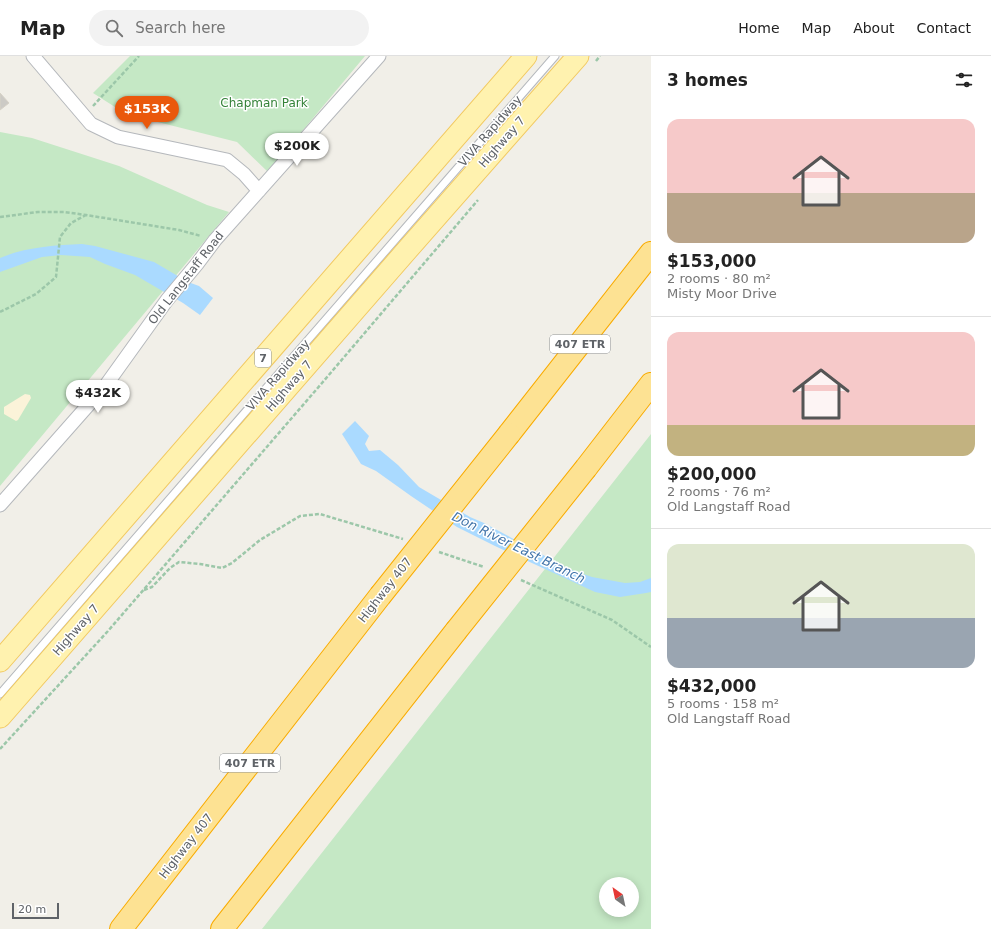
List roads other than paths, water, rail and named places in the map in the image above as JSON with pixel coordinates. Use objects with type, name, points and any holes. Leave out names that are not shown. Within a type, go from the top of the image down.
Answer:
[{"type":"highway","name":"Highway 407","points":[[121,929],[380,596],[651,253]]},
{"type":"highway","points":[[222,929],[651,384]]},
{"type":"main road","name":"7","points":[[0,661],[526,56]]},
{"type":"main road","name":"Highway 7","points":[[0,717],[403,255],[587,59]]},
{"type":"street","points":[[33,56],[91,124],[118,137],[228,160],[244,174],[259,191]]},
{"type":"street","name":"Old Langstaff Road","points":[[0,505],[106,385],[167,300],[197,264],[214,240],[379,56]]},
{"type":"lane","name":"VIVA Rapidway","points":[[0,694],[555,56]]},
{"type":"water","points":[[82,244],[95,246],[154,262],[188,282],[199,286],[213,298],[200,315],[183,303],[135,275],[90,257],[61,255],[42,257],[0,272],[0,258],[10,254],[41,247]]},
{"type":"water","name":"Don River East Branch","points":[[355,421],[369,436],[365,444],[369,451],[380,450],[398,465],[419,487],[470,517],[569,569],[592,577],[625,583],[640,582],[651,578],[651,592],[620,597],[595,592],[457,527],[376,471],[361,464],[342,434]]},
{"type":"park label","name":"Chapman Park","points":[[264,103]]}]
